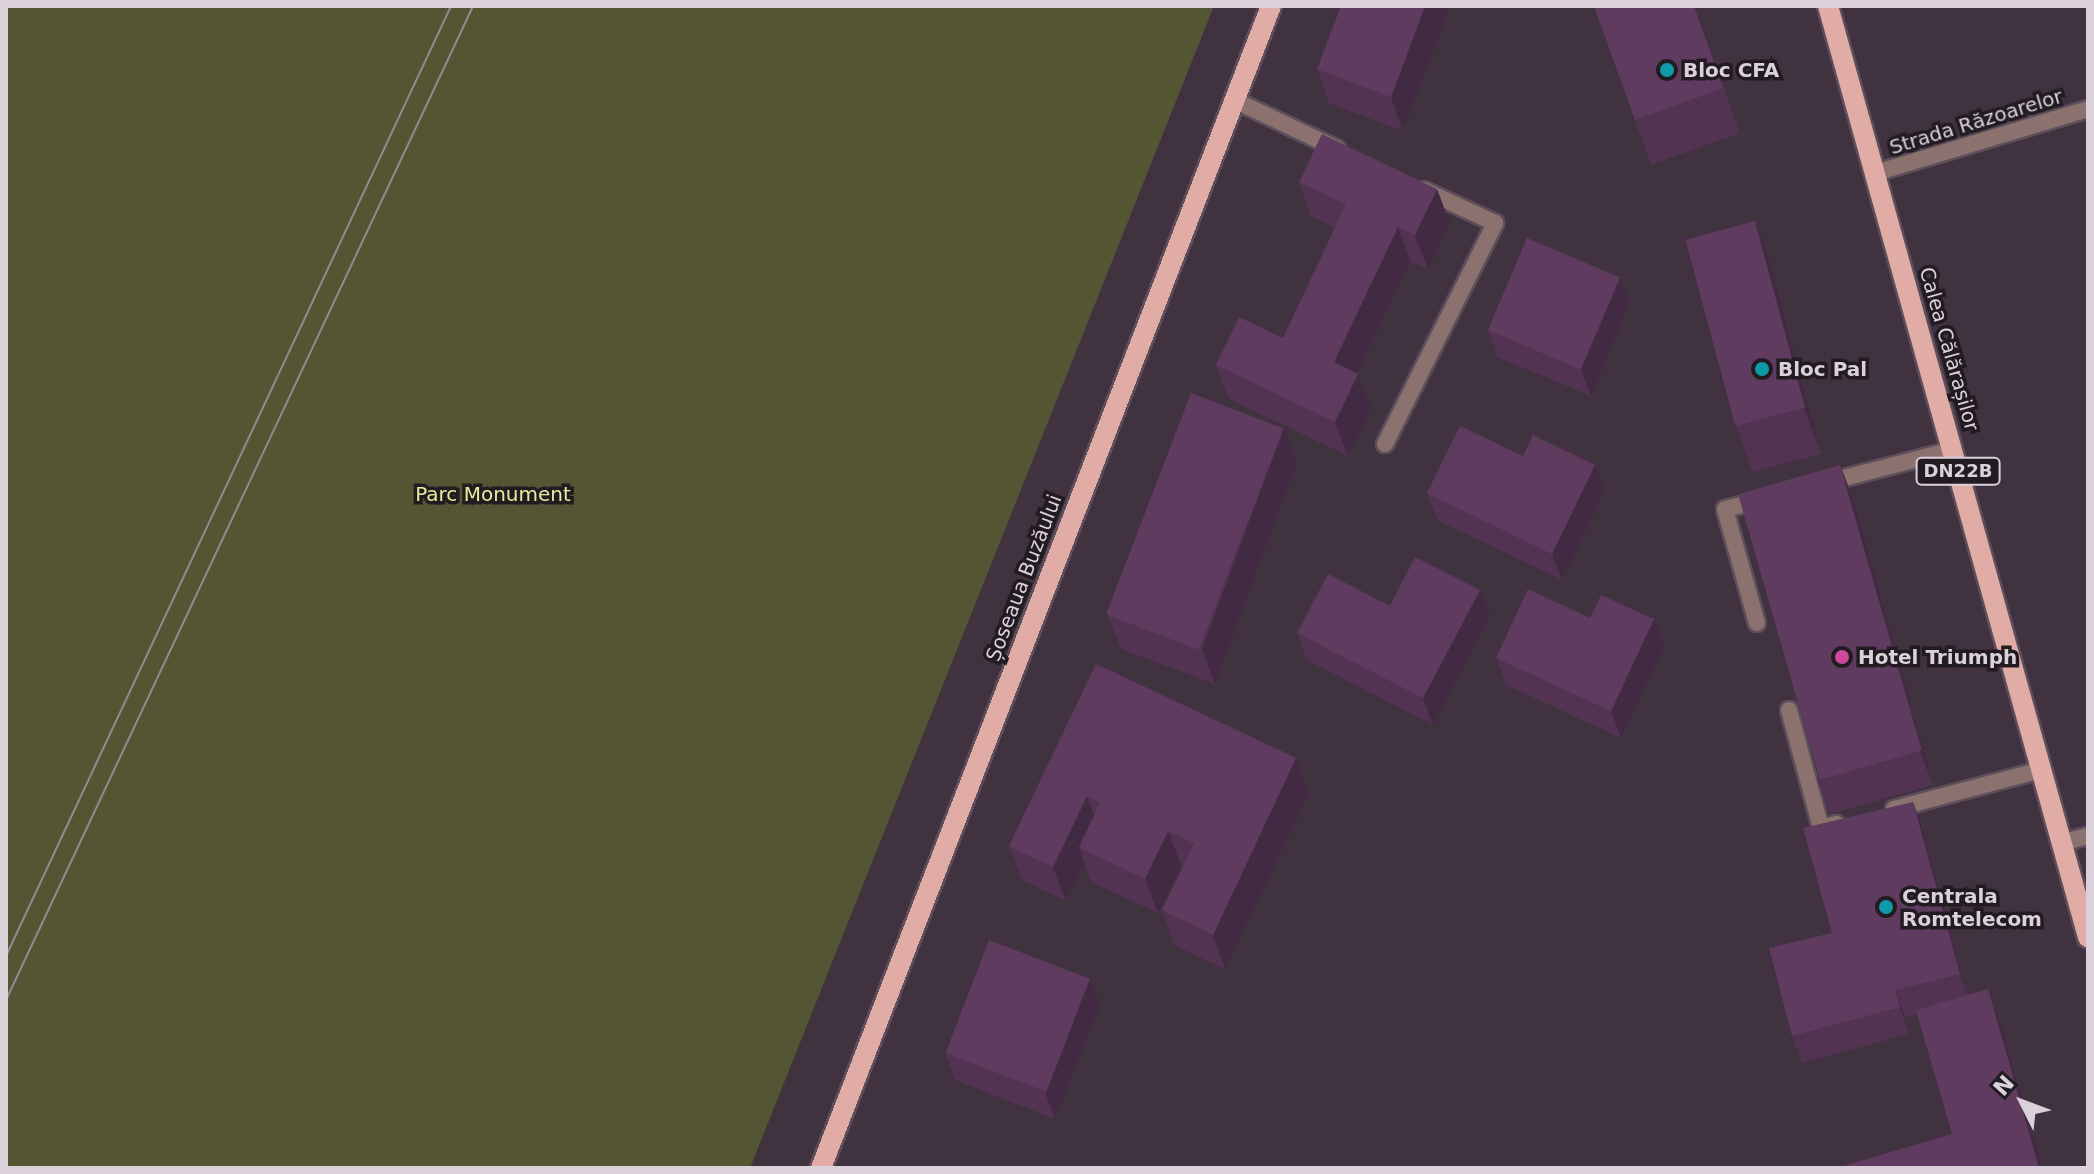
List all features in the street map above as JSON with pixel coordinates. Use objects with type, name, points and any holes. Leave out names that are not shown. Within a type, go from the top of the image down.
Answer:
[{"type":"main road","name":"Șoseaua Buzăului","points":[[821,1168],[1271,6]]},
{"type":"main road","name":"Calea Călărașilor","points":[[1828,6],[2088,937]]},
{"type":"street","points":[[1234,100],[1358,159]]},
{"type":"street","name":"Strada Răzoarelor","points":[[1875,173],[2088,109]]},
{"type":"street","points":[[1385,444],[1495,223],[1413,185]]},
{"type":"street","points":[[1802,489],[1952,450]]},
{"type":"street","points":[[1757,623],[1725,509],[1771,497]]},
{"type":"street","points":[[1789,710],[1821,828],[1850,821]]},
{"type":"street","points":[[1879,813],[2041,770]]},
{"type":"street","points":[[2061,843],[2088,836]]},
{"type":"green space","name":"Parc Monument","points":[[6,6],[1214,6],[750,1168],[6,1168]]},
{"type":"building","points":[[1341,6],[1425,6],[1391,97],[1317,69]]},
{"type":"building","name":"Bloc CFA","points":[[1594,6],[1694,6],[1723,88],[1635,120]]},
{"type":"building","points":[[1322,134],[1437,189],[1415,235],[1398,227],[1334,362],[1358,374],[1335,422],[1216,365],[1239,317],[1283,338],[1346,204],[1299,182]]},
{"type":"building","name":"Bloc Pal","points":[[1755,221],[1805,407],[1735,426],[1685,240]]},
{"type":"building","points":[[1527,238],[1620,277],[1581,370],[1488,330]]},
{"type":"building","points":[[1191,393],[1283,428],[1198,650],[1106,614]]},
{"type":"building","points":[[1460,426],[1523,456],[1533,435],[1595,465],[1552,554],[1427,493]]},
{"type":"building","name":"Hotel Triumph","points":[[1840,465],[1922,750],[1820,780],[1738,494]]},
{"type":"building","points":[[1415,557],[1480,590],[1423,698],[1297,633],[1328,574],[1390,606]]},
{"type":"building","points":[[1528,589],[1590,618],[1601,595],[1654,619],[1611,711],[1496,658]]},
{"type":"building","points":[[1096,664],[1296,758],[1213,935],[1162,910],[1194,843],[1168,831],[1145,879],[1079,847],[1100,803],[1087,796],[1053,867],[1009,846]]},
{"type":"building","name":"Centrala Romtelecom","points":[[1913,802],[1960,974],[1895,990],[1900,1007],[1792,1036],[1769,948],[1832,933],[1803,828]]},
{"type":"building","points":[[989,940],[1090,979],[1046,1092],[946,1053]]},
{"type":"building","points":[[1988,989],[2039,1168],[1837,1168],[1952,1134],[1916,1010]]},
{"type":"tram line","points":[[6,956],[451,6]]},
{"type":"tram line","points":[[6,1000],[473,6]]},
{"type":"place","name":"Bloc CFA","points":[[1667,70]]},
{"type":"place","name":"Bloc Pal","points":[[1762,369]]},
{"type":"place","name":"Hotel Triumph","points":[[1842,657]]},
{"type":"place","name":"Centrala Romtelecom","points":[[1886,907]]}]
